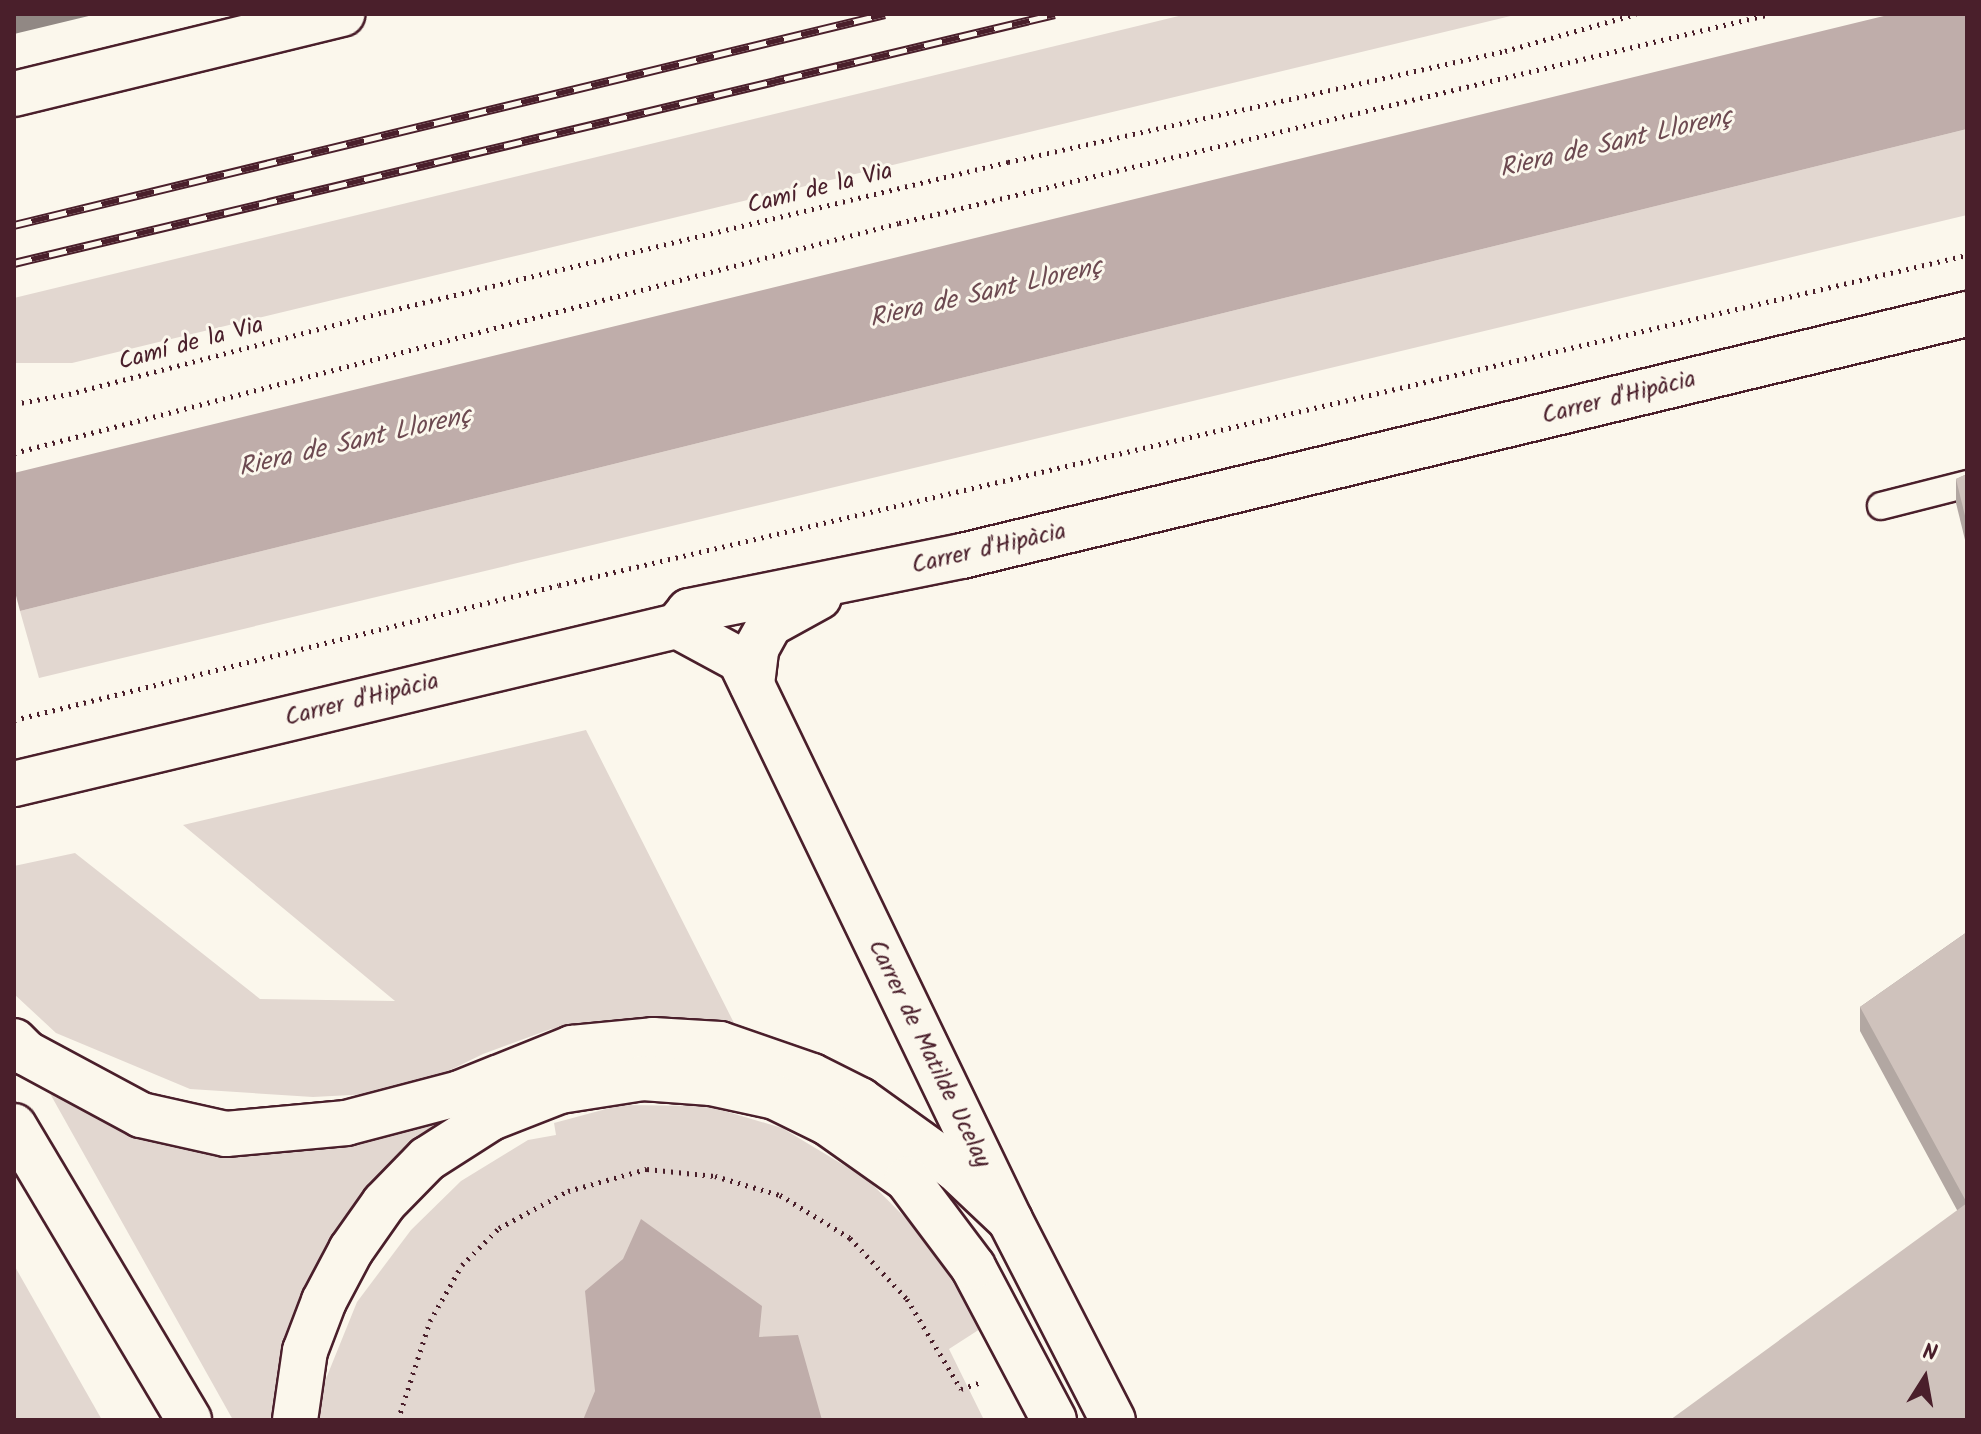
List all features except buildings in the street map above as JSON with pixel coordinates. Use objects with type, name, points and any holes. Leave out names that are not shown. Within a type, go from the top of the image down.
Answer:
[{"type":"main road","points":[[14,94],[342,14]]},
{"type":"main road","name":"Carrer d'Hipàcia","points":[[14,784],[677,626],[689,611],[881,575],[1967,314]]},
{"type":"main road","points":[[752,684],[756,649],[770,624],[804,603],[881,575]]},
{"type":"main road","name":"Carrer de Matilde Ucelay","points":[[677,626],[740,660],[1010,1220],[1113,1420]]},
{"type":"main road","points":[[14,1041],[26,1053],[141,1115],[226,1134],[346,1123],[460,1093],[572,1048],[653,1040],[720,1044],[812,1076],[860,1100],[956,1169],[1010,1220]]},
{"type":"main road","points":[[295,1420],[305,1351],[324,1301],[351,1250],[384,1203],[427,1159],[491,1118],[560,1091],[643,1078],[711,1083],[775,1097],[828,1123],[907,1179],[973,1267],[1054,1420]]},
{"type":"main road","points":[[14,1126],[189,1420]]},
{"type":"lane","points":[[1881,506],[1967,484]]},
{"type":"path","name":"Camí de la Via","points":[[14,404],[69,394],[384,312],[1008,162],[1505,51],[1636,14]]},
{"type":"path","points":[[14,453],[899,223],[1770,14]]},
{"type":"path","points":[[14,720],[559,585],[1967,255]]},
{"type":"path","points":[[398,1420],[430,1321],[471,1255],[499,1228],[568,1191],[647,1169],[715,1176],[780,1195],[850,1238],[907,1299],[961,1389],[1027,1366]]},
{"type":"shaded area","points":[[1187,14],[1519,14],[72,363],[14,363],[14,298]]},
{"type":"shaded area","points":[[1967,129],[1967,215],[39,678],[20,611]]},
{"type":"shaded area","points":[[586,730],[735,1025],[632,1021],[551,1029],[483,1054],[434,1078],[370,1094],[313,1097],[190,1089],[56,1033],[14,994],[14,866],[75,853],[260,999],[395,1001],[183,825]]},
{"type":"shaded area","points":[[48,1090],[170,1137],[248,1152],[320,1149],[483,1099],[359,1205],[325,1251],[298,1315],[273,1420],[233,1420]]},
{"type":"shaded area","points":[[621,1105],[708,1106],[782,1128],[867,1179],[930,1243],[980,1329],[949,1349],[984,1420],[315,1420],[321,1391],[357,1302],[411,1230],[461,1181],[528,1140],[556,1135],[554,1123]]},
{"type":"shaded area","points":[[14,1265],[102,1420],[14,1420]]},
{"type":"water","name":"Riera de Sant Llorenç","points":[[1892,14],[1967,14],[1967,129],[20,611],[14,588],[14,473]]},
{"type":"water","points":[[641,1219],[762,1306],[759,1337],[798,1335],[822,1420],[583,1420],[595,1391],[585,1291],[623,1259]]},
{"type":"railway","points":[[14,225],[885,14]]},
{"type":"railway","points":[[14,263],[1055,14]]}]
